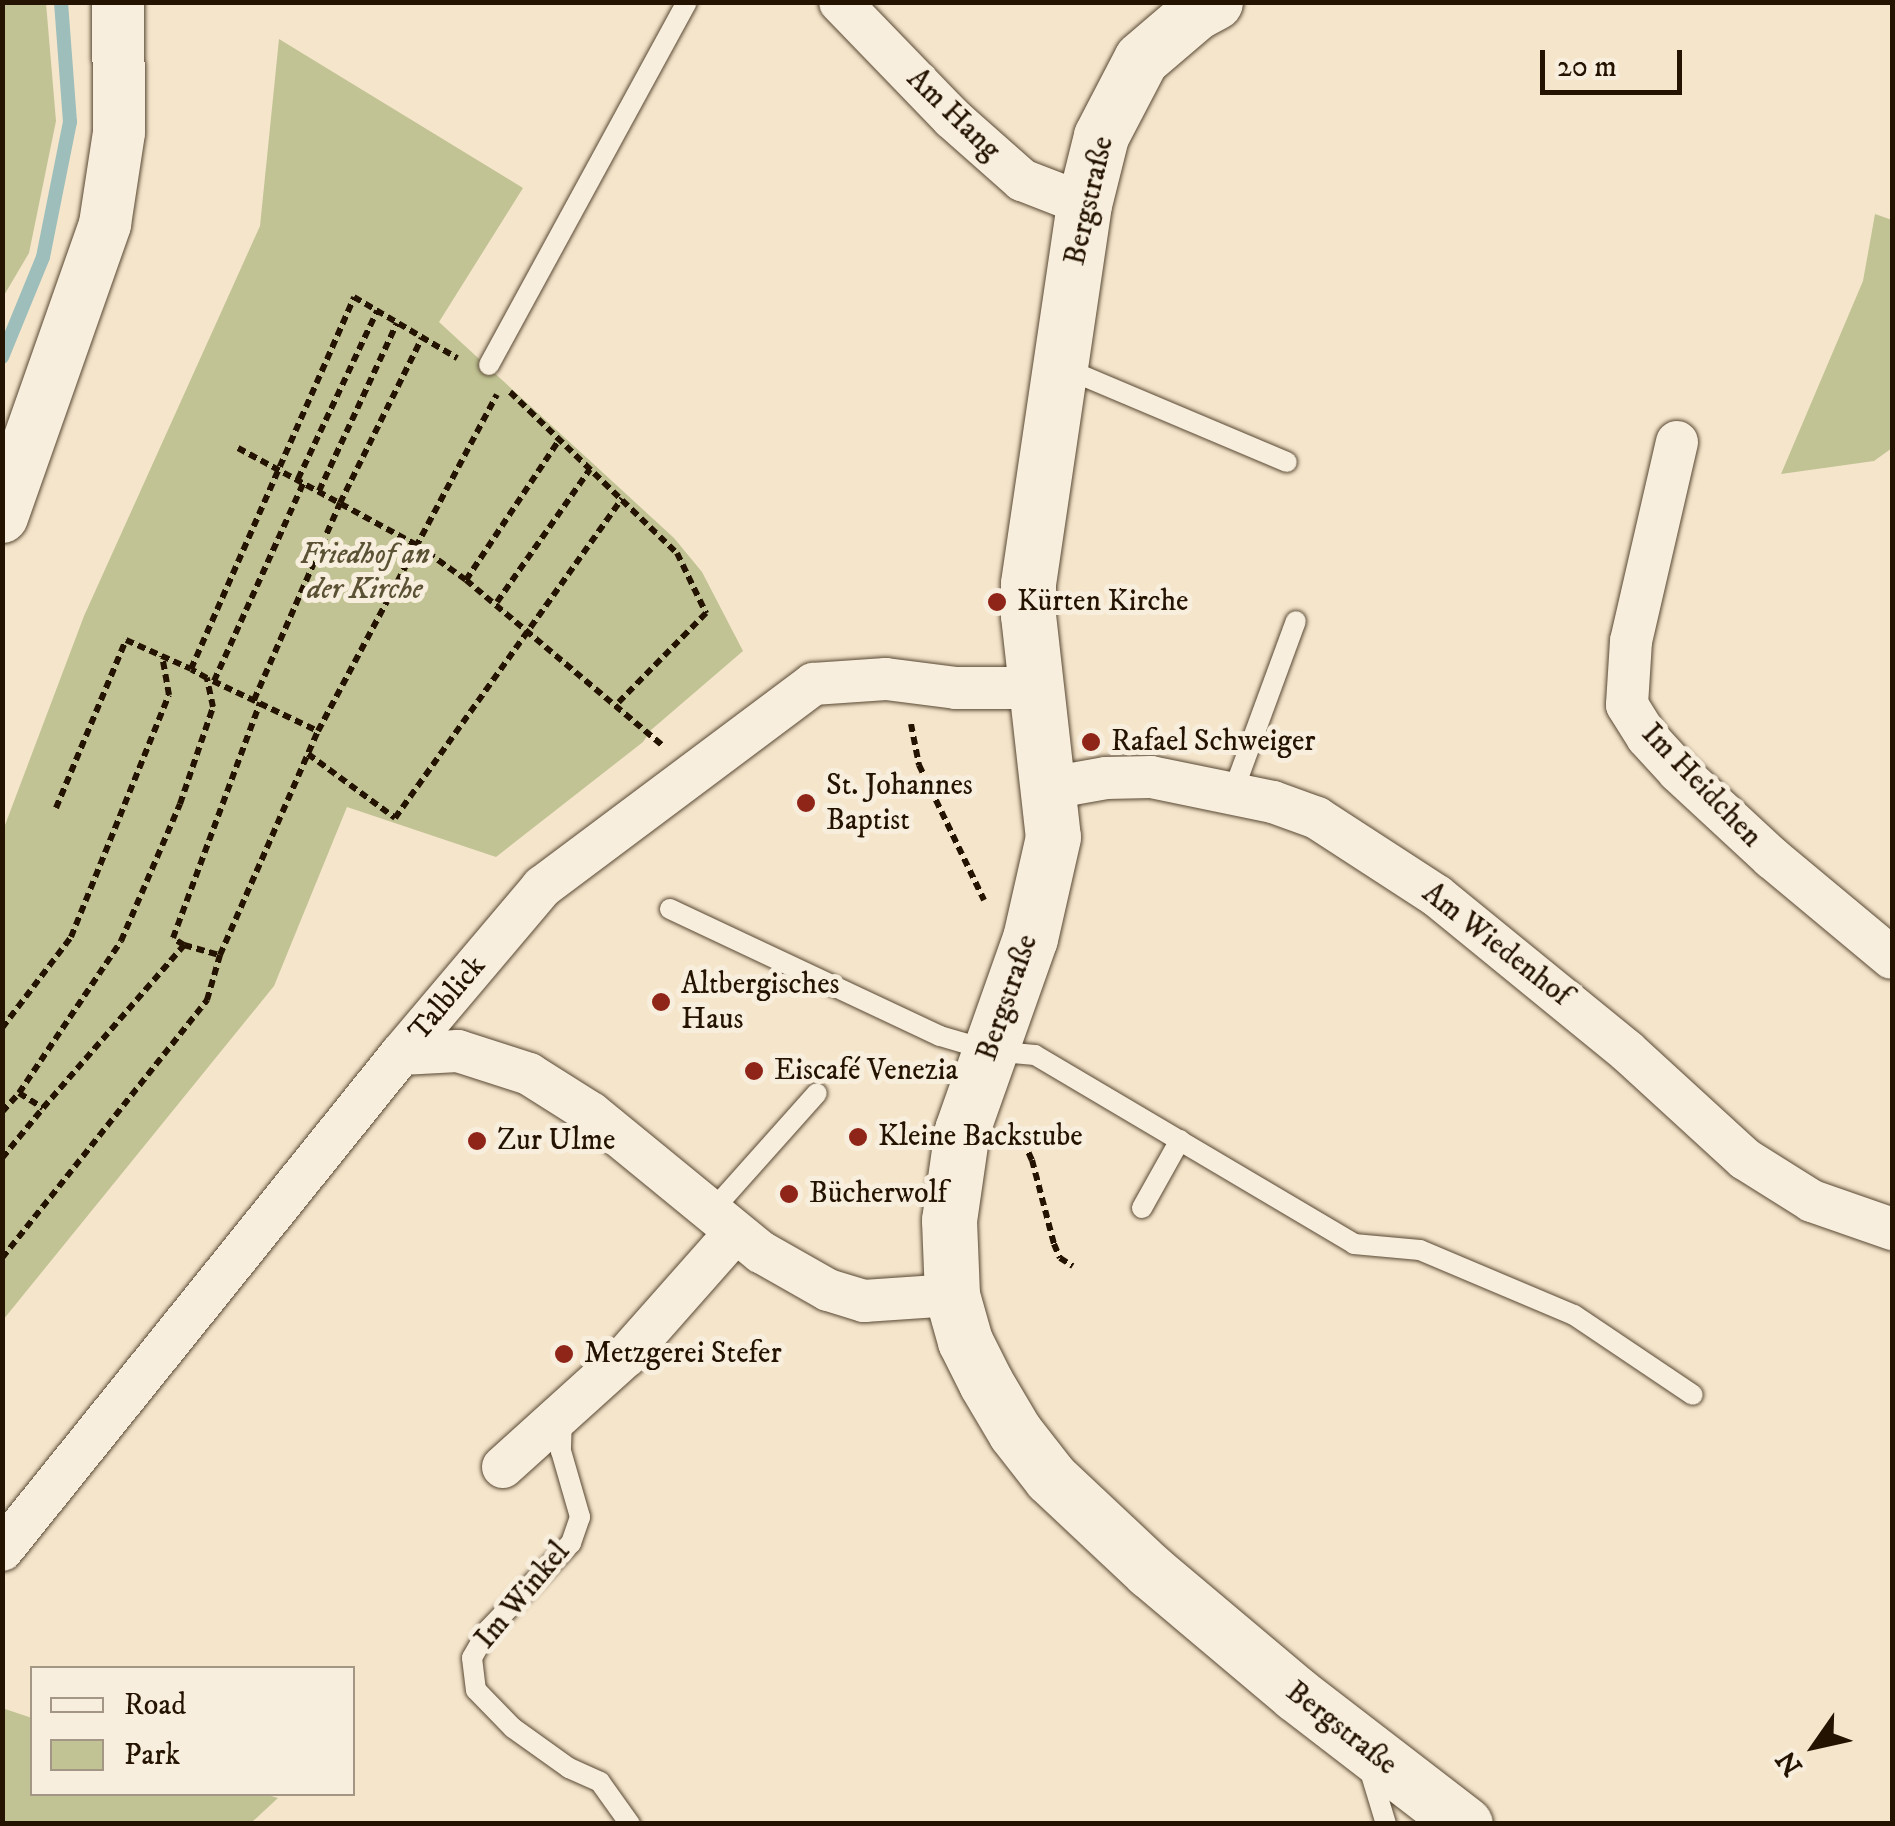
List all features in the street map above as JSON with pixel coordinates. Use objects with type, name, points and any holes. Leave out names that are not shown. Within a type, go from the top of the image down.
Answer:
[{"type":"main road","name":"Bergstraße","points":[[1215,2],[1196,12],[1141,60],[1101,136],[1084,204],[1028,584],[1054,837],[1018,972],[962,1130],[949,1220],[952,1295],[966,1341],[986,1383],[1014,1432],[1051,1478],[1150,1571],[1362,1747],[1465,1824]]},
{"type":"street","points":[[2,517],[105,224],[119,132],[118,2]]},
{"type":"street","name":"Am Hang","points":[[840,2],[952,118],[1022,180],[1084,204]]},
{"type":"street","name":"Im Heidchen","points":[[1676,442],[1630,641],[1628,705],[1647,737],[1679,772],[1772,858],[1892,958]]},
{"type":"street","name":"Talblick","points":[[2,1550],[401,1054],[542,888],[813,684],[886,679],[1036,688]]},
{"type":"street","name":"Am Wiedenhof","points":[[1050,788],[1106,778],[1151,778],[1233,792],[1317,818],[1382,858],[1561,996],[1745,1159],[1812,1201],[1892,1229]]},
{"type":"street","points":[[401,1054],[458,1051],[529,1074],[591,1113],[723,1222],[793,1272],[864,1301],[952,1295]]},
{"type":"street","points":[[503,1467],[562,1418],[626,1356],[723,1222]]},
{"type":"lane","points":[[489,365],[688,2]]},
{"type":"lane","points":[[1060,366],[1288,462]]},
{"type":"lane","points":[[1233,792],[1296,621]]},
{"type":"lane","points":[[670,910],[940,1036],[983,1073],[1035,1055],[1354,1244],[1420,1250],[1574,1316],[1692,1395]]},
{"type":"lane","points":[[723,1222],[817,1094]]},
{"type":"lane","points":[[1142,1208],[1180,1140]]},
{"type":"lane","name":"Im Winkel","points":[[562,1418],[562,1451],[580,1516],[576,1530],[571,1543],[547,1571],[488,1630],[472,1658],[476,1690],[513,1728],[568,1768],[600,1782],[630,1824]]},
{"type":"lane","points":[[1362,1747],[1386,1824]]},
{"type":"path","points":[[191,668],[354,297],[502,385],[677,553],[706,612],[617,704]]},
{"type":"path","points":[[2,1112],[19,1093],[121,941],[180,804],[213,706],[210,680],[377,311]]},
{"type":"path","points":[[319,491],[397,324]]},
{"type":"path","points":[[220,955],[184,946],[173,938],[257,701],[340,503],[422,338]]},
{"type":"path","points":[[489,365],[502,385]]},
{"type":"path","points":[[2,1258],[207,1000],[220,955],[318,730],[502,385]]},
{"type":"path","points":[[466,580],[560,440]]},
{"type":"path","points":[[238,448],[417,545],[498,602],[649,732]]},
{"type":"path","points":[[498,602],[590,469]]},
{"type":"path","points":[[308,754],[395,818],[622,500]]},
{"type":"path","points":[[56,808],[126,640],[318,730]]},
{"type":"path","points":[[2,1028],[72,938],[168,695],[162,656]]},
{"type":"path","points":[[911,683],[911,740],[918,765],[1018,972]]},
{"type":"path","points":[[2,1158],[184,946]]},
{"type":"path","points":[[983,1073],[1032,1160],[1060,1258],[1074,1266]]},
{"type":"path","points":[[19,1093],[43,1108]]},
{"type":"green space","points":[[3,2],[46,3],[56,121],[29,253],[3,297]]},
{"type":"green space","name":"Friedhof an der Kirche","points":[[279,39],[523,188],[439,322],[674,538],[702,572],[743,651],[651,730],[643,742],[496,857],[347,807],[274,986],[3,1320],[2,833],[84,616],[260,226]]},
{"type":"green space","points":[[1875,214],[1892,220],[1892,448],[1874,461],[1781,474],[1863,281]]},
{"type":"green space","points":[[2,1708],[30,1717],[30,1796],[278,1798],[251,1823],[3,1823]]},
{"type":"waterway","points":[[2,357],[43,257],[70,122],[61,2]]},
{"type":"place","name":"Kürten Kirche","points":[[997,602]]},
{"type":"place","name":"Rafael Schweiger","points":[[1091,742]]},
{"type":"place","name":"St. Johannes Baptist","points":[[806,803]]},
{"type":"place","name":"Altbergisches Haus","points":[[661,1002]]},
{"type":"place","name":"Eiscafé Venezia","points":[[754,1071]]},
{"type":"place","name":"Kleine Backstube","points":[[858,1137]]},
{"type":"place","name":"Zur Ulme","points":[[477,1141]]},
{"type":"place","name":"Bücherwolf","points":[[789,1194]]},
{"type":"place","name":"Metzgerei Stefer","points":[[564,1354]]}]
